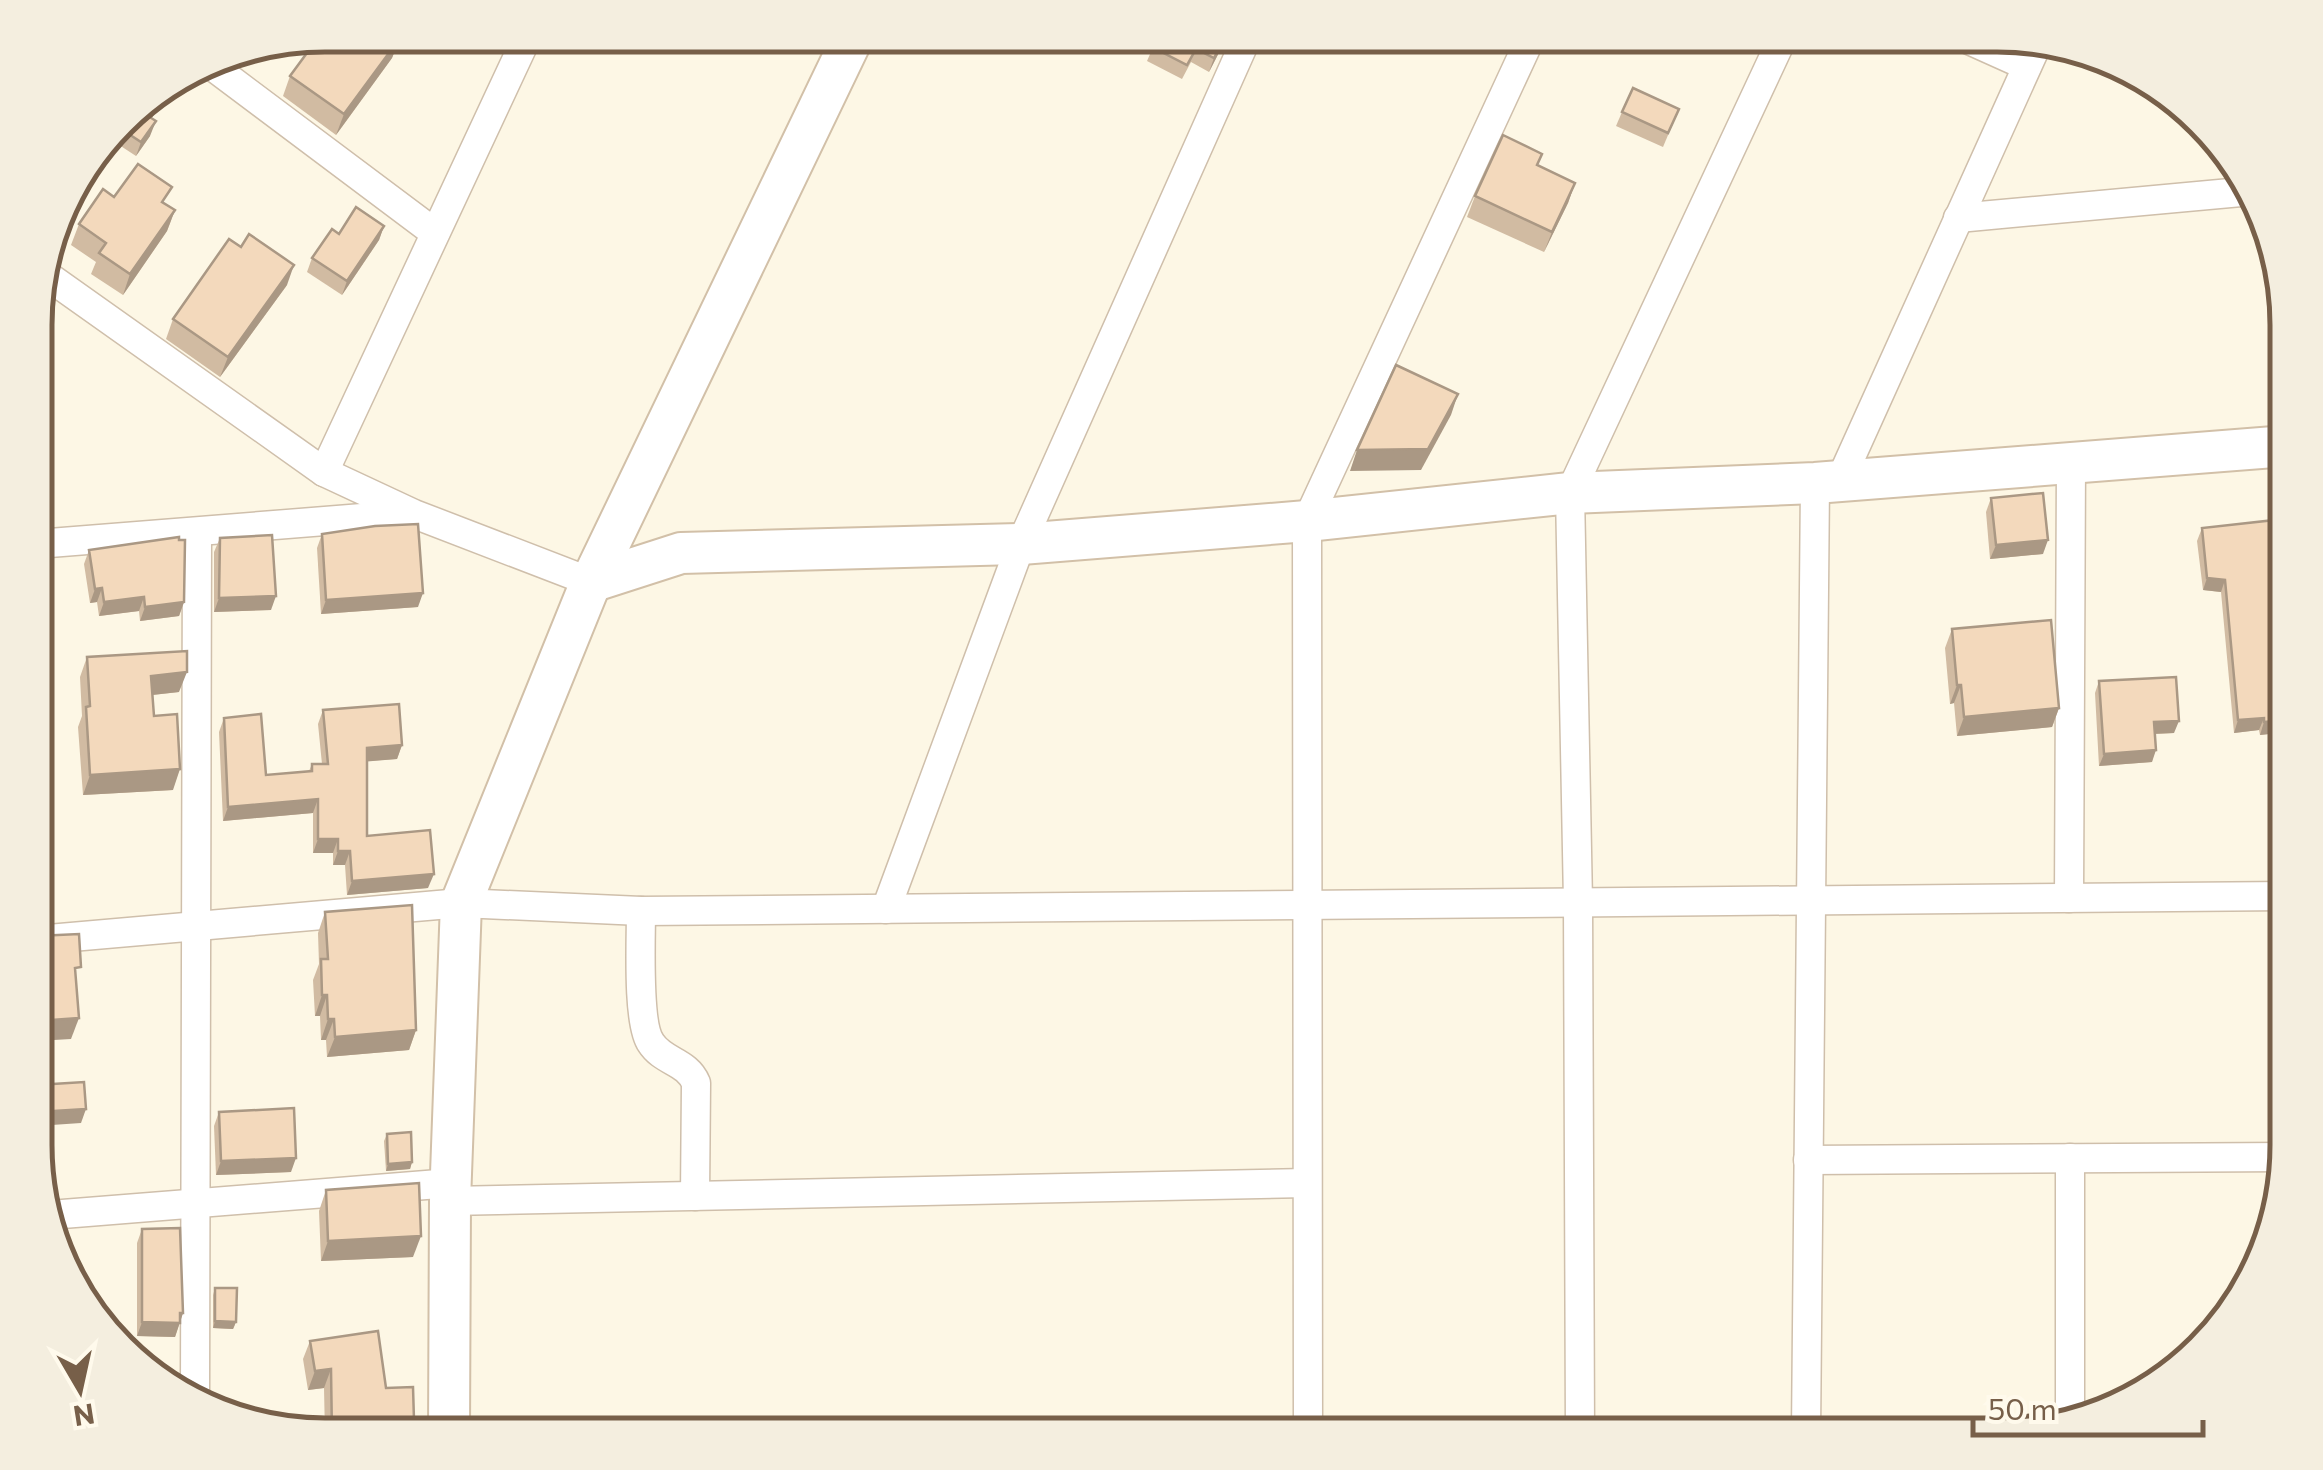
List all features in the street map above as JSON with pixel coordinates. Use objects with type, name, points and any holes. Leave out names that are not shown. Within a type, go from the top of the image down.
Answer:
[{"type":"street","points":[[324,472],[520,52]]},
{"type":"street","points":[[450,1418],[450,1192],[460,904],[591,582],[846,52]]},
{"type":"street","points":[[886,909],[1022,544],[1240,52]]},
{"type":"street","points":[[1308,1417],[1307,521],[1524,52]]},
{"type":"street","points":[[1580,1417],[1578,902],[1570,493],[1776,52]]},
{"type":"street","points":[[1806,1417],[1811,900],[1828,482],[1958,218],[2031,56]]},
{"type":"street","points":[[223,74],[436,232]]},
{"type":"street","points":[[1958,218],[2236,192]]},
{"type":"street","points":[[57,282],[324,472],[414,514],[591,582],[681,553],[1022,544],[1307,521],[1570,493],[1828,482],[2270,447]]},
{"type":"street","points":[[2069,898],[2071,464]]},
{"type":"street","points":[[52,543],[414,514]]},
{"type":"street","points":[[195,1383],[196,532]]},
{"type":"street","points":[[52,939],[460,904],[641,911],[2270,896]]},
{"type":"street","points":[[641,911],[644,1030],[659,1053],[691,1072],[696,1084],[695,1196]]},
{"type":"street","points":[[1808,1160],[2270,1156]]},
{"type":"street","points":[[2070,1158],[2070,1407]]},
{"type":"street","points":[[62,1214],[196,1203],[450,1192],[695,1196],[1307,1182]]},
{"type":"building","points":[[390,52],[344,114],[290,76],[306,54]]},
{"type":"building","points":[[1162,52],[1194,52],[1187,65]]},
{"type":"building","points":[[1633,88],[1679,109],[1668,133],[1622,112]]},
{"type":"building","points":[[149,117],[156,121],[141,142],[130,135]]},
{"type":"building","points":[[1503,135],[1542,154],[1537,165],[1575,183],[1552,232],[1475,196]]},
{"type":"building","points":[[138,164],[172,187],[162,202],[175,210],[130,274],[99,253],[106,243],[79,224],[103,189],[114,197]]},
{"type":"building","points":[[356,207],[384,226],[347,281],[312,258],[332,229],[339,234]]},
{"type":"building","points":[[249,234],[294,265],[228,357],[173,319],[229,239],[241,247]]},
{"type":"building","points":[[1396,365],[1458,394],[1428,449],[1357,450]]},
{"type":"building","points":[[2043,493],[2048,540],[1996,545],[1991,498]]},
{"type":"building","points":[[2270,521],[2270,721],[2264,722],[2264,718],[2238,720],[2225,580],[2207,578],[2202,528]]},
{"type":"building","points":[[418,524],[423,593],[326,600],[322,534]]},
{"type":"building","points":[[272,535],[276,596],[219,598],[220,538]]},
{"type":"building","points":[[179,537],[185,540],[184,602],[145,607],[144,597],[104,602],[102,588],[95,589],[89,550]]},
{"type":"building","points":[[2051,620],[2059,708],[1964,717],[1952,629]]},
{"type":"building","points":[[187,651],[187,672],[151,676],[154,716],[177,714],[180,769],[90,775],[87,657]]},
{"type":"building","points":[[2176,677],[2179,721],[2154,722],[2156,750],[2104,754],[2099,681]]},
{"type":"building","points":[[399,704],[402,745],[367,748],[367,836],[430,830],[434,874],[352,881],[350,851],[338,851],[338,839],[318,839],[318,799],[228,807],[224,718],[261,714],[266,775],[312,771],[312,764],[328,764],[323,710]]},
{"type":"building","points":[[412,905],[416,1030],[335,1037],[334,1019],[328,1019],[327,995],[322,995],[321,959],[328,959],[325,912]]},
{"type":"building","points":[[79,934],[81,967],[75,968],[79,1018],[52,1020],[52,935]]},
{"type":"building","points":[[84,1082],[86,1109],[52,1111],[52,1084]]},
{"type":"building","points":[[294,1108],[296,1158],[221,1161],[219,1112]]},
{"type":"building","points":[[411,1132],[412,1162],[388,1164],[387,1134]]},
{"type":"building","points":[[419,1183],[421,1236],[328,1241],[326,1190]]},
{"type":"building","points":[[180,1228],[180,1323],[142,1322],[142,1229]]},
{"type":"building","points":[[215,1288],[237,1288],[236,1322],[215,1321]]},
{"type":"building","points":[[378,1331],[386,1388],[413,1387],[414,1418],[332,1418],[331,1369],[315,1371],[310,1341]]}]
